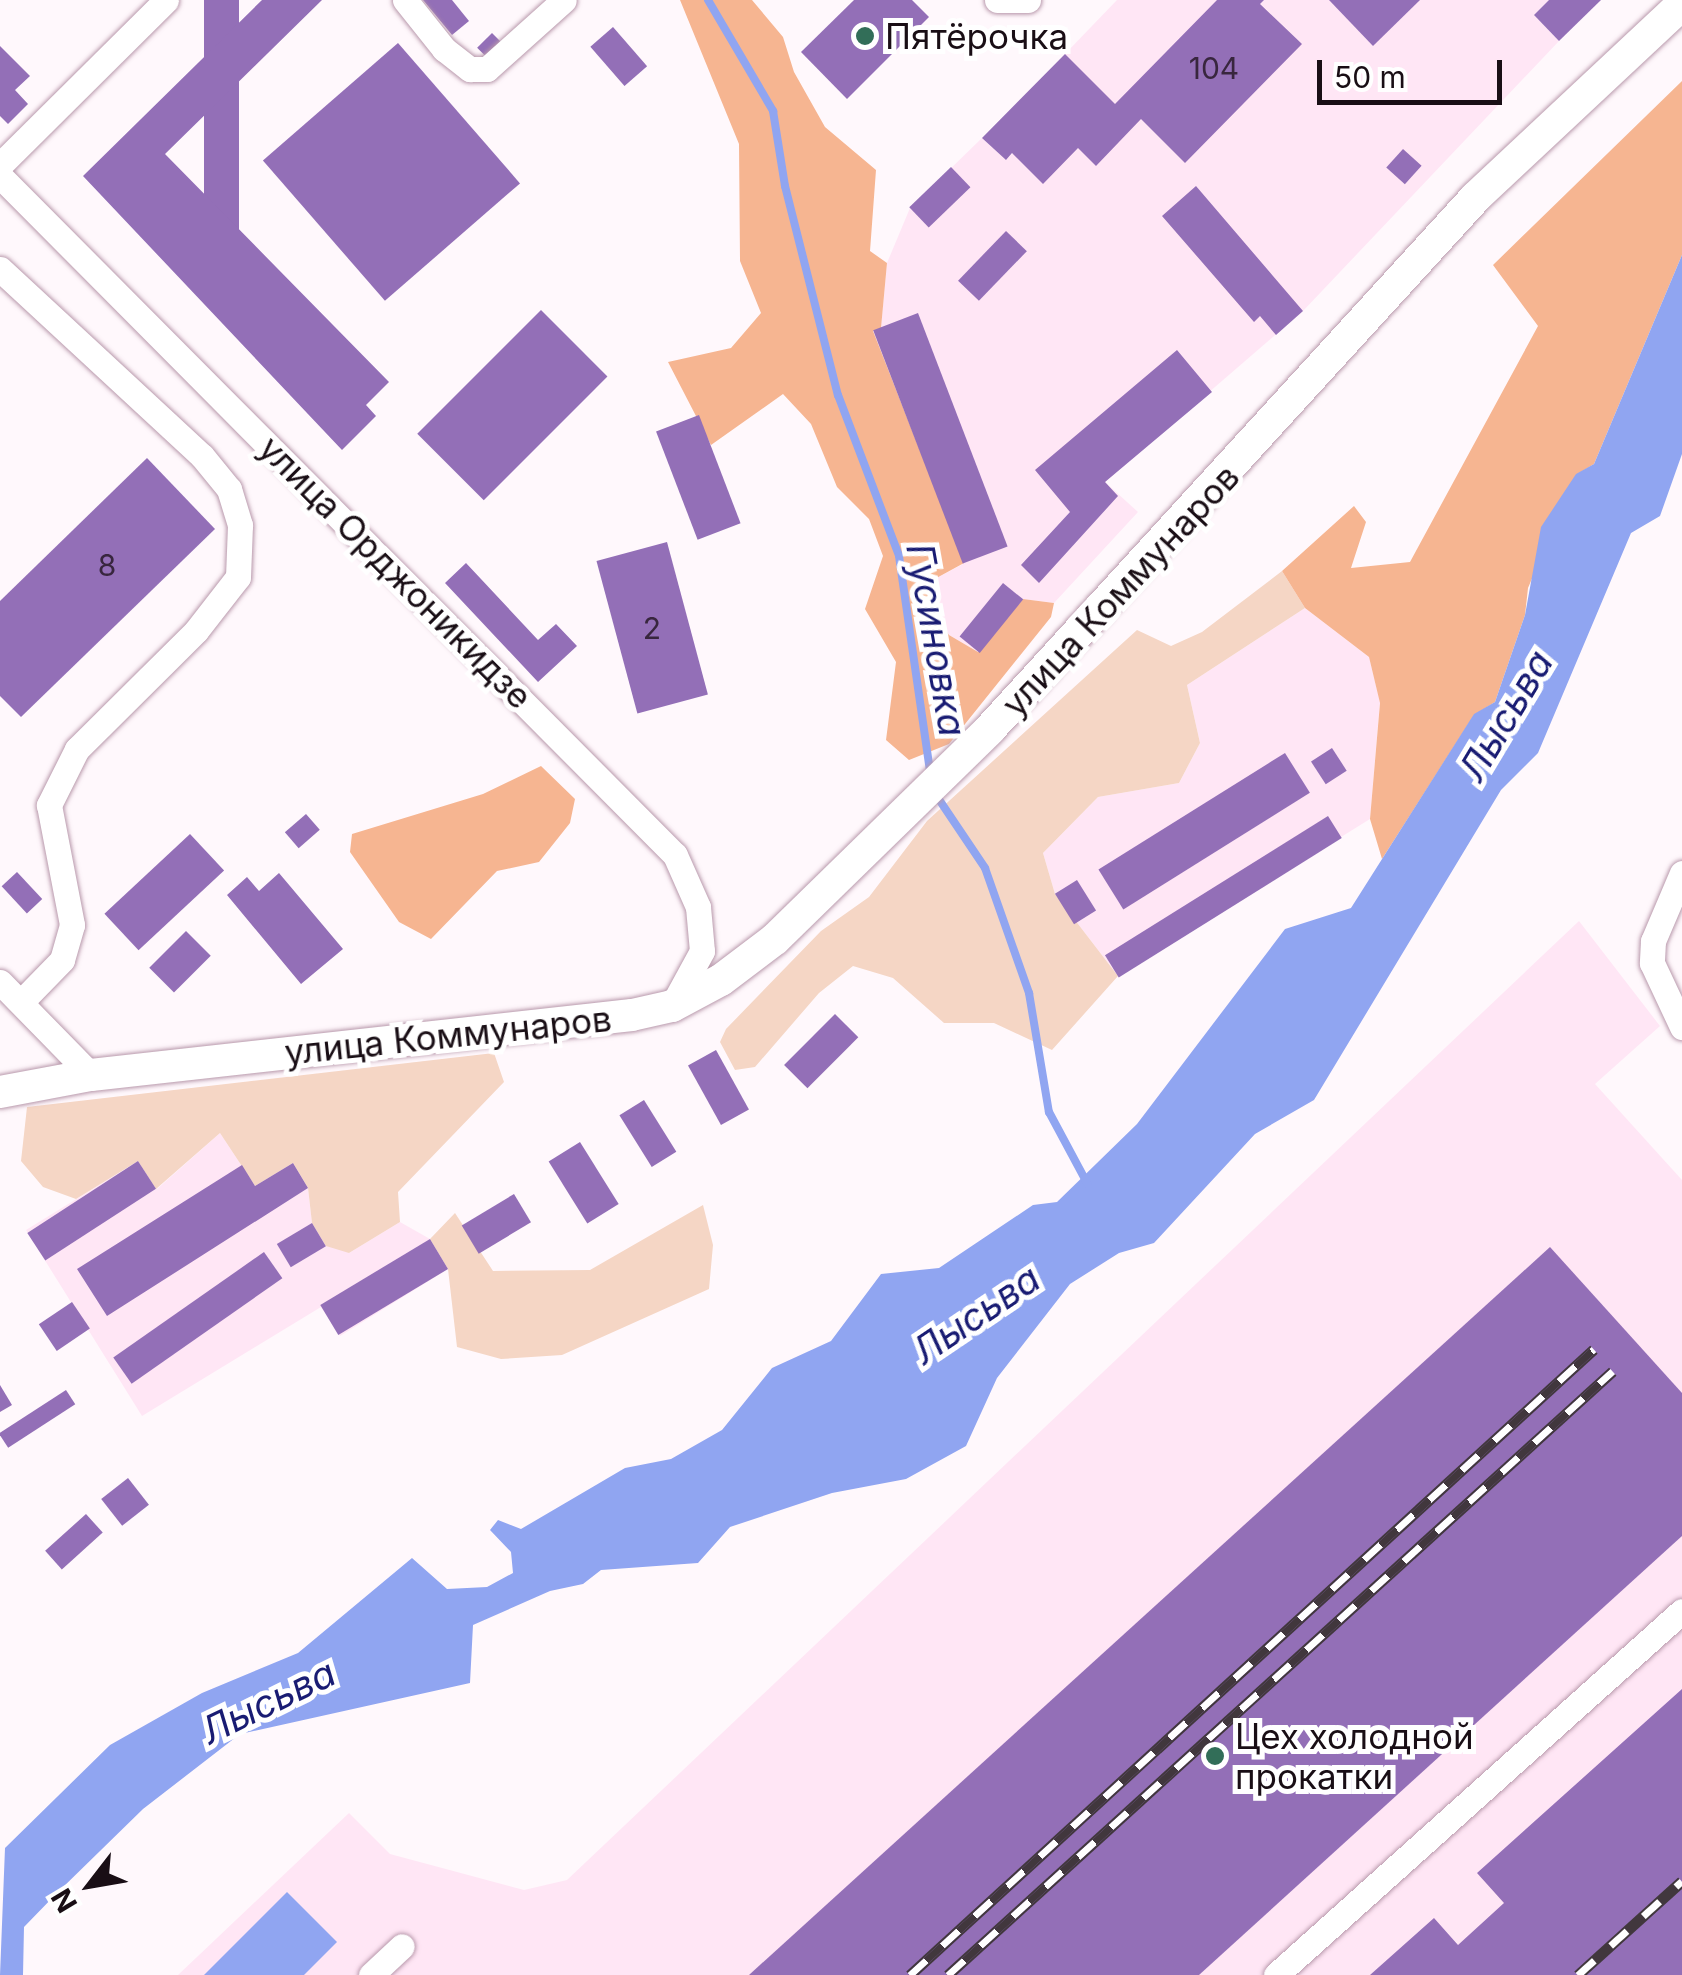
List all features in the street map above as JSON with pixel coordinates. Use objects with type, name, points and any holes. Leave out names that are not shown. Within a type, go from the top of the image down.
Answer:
[{"type":"main road","name":"улица Коммунаров","points":[[0,1092],[92,1075],[672,1006],[775,939],[990,730],[1476,197],[1682,4]]},
{"type":"street","points":[[0,165],[166,0]]},
{"type":"street","points":[[404,0],[444,48],[470,69],[487,69],[564,0]]},
{"type":"street","points":[[998,0],[1028,0]]},
{"type":"street","name":"улица Орджоникидзе","points":[[0,176],[675,855],[698,907],[702,951],[672,1006]]},
{"type":"street","points":[[0,269],[202,456],[229,489],[240,525],[238,577],[196,631],[78,749],[48,805],[72,925],[62,960],[21,1002]]},
{"type":"street","points":[[1682,874],[1652,942],[1652,964],[1682,1026]]},
{"type":"street","points":[[0,982],[92,1075]]},
{"type":"street","points":[[1276,1975],[1682,1611]]},
{"type":"street","points":[[371,1975],[402,1946]]},
{"type":"shaded area","points":[[680,0],[752,0],[783,37],[794,72],[825,127],[876,170],[870,251],[887,263],[881,328],[873,331],[964,563],[931,581],[935,615],[949,635],[978,652],[1023,599],[1054,603],[1051,617],[949,744],[909,760],[886,740],[896,662],[865,609],[883,556],[869,519],[837,487],[811,424],[783,394],[711,445],[668,362],[731,348],[761,313],[740,261],[739,144]]},
{"type":"shaded area","points":[[1117,0],[1549,0],[1534,15],[1559,41],[1303,311],[1105,482],[1138,512],[1054,603],[1023,599],[978,652],[949,635],[935,615],[931,581],[963,564],[873,331],[881,327],[887,263],[910,208],[982,138],[1006,160],[1087,77],[1065,54]]},
{"type":"shaded area","points":[[1682,81],[1682,255],[1594,464],[1576,475],[1528,588],[1525,615],[1495,702],[1474,715],[1382,859],[1370,819],[1380,703],[1369,657],[1305,608],[1282,571],[1354,506],[1366,522],[1351,568],[1410,562],[1538,326],[1493,265]]},
{"type":"shaded area","points":[[1282,571],[1305,608],[1187,685],[1200,743],[1179,783],[1098,797],[1043,853],[1055,894],[1118,976],[1052,1050],[994,1023],[944,1023],[893,978],[853,966],[819,993],[755,1067],[735,1070],[720,1042],[726,1029],[821,931],[869,897],[927,821],[1137,630],[1171,646],[1202,632]]},
{"type":"shaded area","points":[[1305,608],[1369,657],[1380,702],[1370,819],[1118,976],[1055,894],[1043,853],[1098,797],[1179,783],[1200,743],[1187,685]]},
{"type":"shaded area","points":[[541,766],[575,799],[570,823],[539,862],[497,871],[431,939],[399,922],[350,852],[352,834],[483,794]]},
{"type":"shaded area","points":[[1579,921],[1660,1026],[1595,1084],[1682,1180],[1682,1975],[178,1975],[349,1813],[390,1854],[524,1890],[567,1880]]},
{"type":"shaded area","points":[[494,1053],[504,1082],[398,1192],[400,1222],[349,1253],[326,1246],[312,1223],[308,1188],[293,1163],[255,1186],[220,1133],[156,1189],[138,1161],[76,1199],[43,1187],[21,1161],[27,1107]]},
{"type":"shaded area","points":[[220,1133],[255,1186],[293,1163],[308,1188],[312,1223],[349,1253],[400,1222],[430,1239],[448,1269],[340,1336],[321,1307],[142,1416],[26,1230],[138,1161],[157,1189]]},
{"type":"shaded area","points":[[703,1205],[713,1245],[709,1289],[562,1355],[501,1359],[457,1347],[448,1269],[430,1239],[455,1213],[493,1271],[590,1270]]},
{"type":"water","name":"Лысьва","points":[[1682,255],[1682,454],[1660,516],[1631,533],[1538,753],[1501,790],[1314,1100],[1255,1134],[1154,1243],[1119,1253],[1070,1284],[997,1378],[966,1446],[906,1479],[832,1493],[730,1527],[698,1563],[601,1570],[583,1584],[550,1591],[473,1625],[470,1683],[240,1734],[143,1809],[57,1893],[24,1927],[23,1975],[0,1975],[5,1848],[110,1745],[202,1693],[298,1653],[412,1558],[447,1589],[487,1587],[513,1573],[511,1552],[490,1530],[498,1520],[521,1529],[625,1468],[671,1459],[722,1430],[772,1368],[831,1341],[881,1274],[939,1268],[1033,1205],[1057,1202],[1137,1124],[1285,929],[1351,908],[1474,714],[1495,702],[1525,615],[1541,527],[1576,474],[1594,464]]},
{"type":"water","points":[[287,1892],[337,1942],[304,1975],[204,1975]]},
{"type":"building","points":[[204,0],[239,0],[239,247],[204,247]]},
{"type":"building","points":[[262,0],[322,0],[165,154],[389,382],[366,405],[376,416],[342,450],[83,176]]},
{"type":"building","points":[[423,0],[452,0],[469,21],[452,35]]},
{"type":"building","points":[[854,0],[912,0],[929,17],[847,99],[801,52]]},
{"type":"building","points":[[1217,0],[1264,0],[1260,4],[1302,44],[1185,163],[1141,119],[1096,166],[1078,148],[1043,184],[1012,153],[1006,160],[982,138],[1065,54],[1115,104]]},
{"type":"building","points":[[1329,0],[1420,0],[1373,46]]},
{"type":"building","points":[[1549,0],[1601,0],[1559,41],[1534,15]]},
{"type":"building","points":[[613,27],[647,66],[624,86],[590,47]]},
{"type":"building","points":[[492,33],[504,45],[489,60],[477,48]]},
{"type":"building","points":[[398,43],[520,183],[385,301],[263,160]]},
{"type":"building","points":[[0,46],[30,76],[15,90],[28,104],[8,124],[0,116]]},
{"type":"building","points":[[1403,149],[1422,166],[1405,184],[1386,168]]},
{"type":"building","points":[[951,167],[970,187],[929,227],[909,207]]},
{"type":"building","points":[[1196,186],[1303,311],[1276,335],[1260,316],[1254,322],[1162,216]]},
{"type":"building","points":[[1006,231],[1027,251],[979,301],[958,281]]},
{"type":"building","points":[[541,310],[607,376],[484,500],[417,434]]},
{"type":"building","points":[[918,313],[1008,546],[963,564],[873,330]]},
{"type":"building","points":[[1177,350],[1212,392],[1105,482],[1118,496],[1039,583],[1021,565],[1070,512],[1035,470]]},
{"type":"building","points":[[699,415],[741,523],[698,540],[656,431]]},
{"type":"building","points":[[147,458],[215,529],[21,717],[0,696],[0,601]]},
{"type":"building","points":[[667,542],[708,695],[637,714],[596,561]]},
{"type":"building","points":[[466,563],[538,640],[556,624],[577,646],[538,682],[445,583]]},
{"type":"building","points":[[1003,583],[1023,599],[980,653],[960,637]]},
{"type":"building","points":[[1332,748],[1347,771],[1326,784],[1311,762]]},
{"type":"building","points":[[1285,753],[1310,793],[1123,909],[1098,870]]},
{"type":"building","points":[[306,814],[320,830],[299,848],[285,832]]},
{"type":"building","points":[[1328,816],[1342,838],[1119,977],[1105,955]]},
{"type":"building","points":[[190,834],[224,871],[139,950],[104,914]]},
{"type":"building","points":[[17,872],[42,899],[27,913],[2,886]]},
{"type":"building","points":[[279,873],[343,949],[301,984],[227,895],[247,877],[259,891]]},
{"type":"building","points":[[1077,880],[1096,911],[1074,924],[1055,894]]},
{"type":"building","points":[[186,931],[211,956],[174,993],[149,968]]},
{"type":"building","points":[[835,1014],[858,1037],[807,1088],[784,1065]]},
{"type":"building","points":[[716,1050],[749,1109],[721,1125],[688,1066]]},
{"type":"building","points":[[644,1100],[676,1152],[652,1167],[619,1115]]},
{"type":"building","points":[[580,1142],[619,1204],[587,1224],[549,1162]]},
{"type":"building","points":[[138,1161],[156,1189],[45,1261],[27,1233]]},
{"type":"building","points":[[293,1163],[308,1188],[107,1316],[77,1269],[242,1165],[255,1186]]},
{"type":"building","points":[[514,1194],[531,1222],[479,1254],[462,1225]]},
{"type":"building","points":[[312,1223],[326,1246],[291,1267],[277,1244]]},
{"type":"building","points":[[430,1239],[448,1269],[338,1335],[320,1305]]},
{"type":"building","name":"Цех холодной прокатки","points":[[1550,1247],[1682,1393],[1682,1536],[1199,1975],[749,1975]]},
{"type":"building","points":[[264,1252],[282,1278],[132,1384],[113,1358]]},
{"type":"building","points":[[72,1302],[90,1329],[57,1351],[39,1324]]},
{"type":"building","points":[[0,1385],[12,1405],[0,1412]]},
{"type":"building","points":[[66,1390],[75,1404],[8,1448],[0,1433]]},
{"type":"building","points":[[128,1478],[149,1505],[122,1526],[101,1499]]},
{"type":"building","points":[[86,1514],[103,1533],[62,1569],[45,1551]]},
{"type":"building","points":[[1682,1689],[1682,1975],[1370,1975],[1434,1918],[1458,1945],[1504,1903],[1477,1873]]},
{"type":"waterway","name":"Гусиновка","points":[[708,0],[773,111],[785,186],[838,395],[899,556],[930,772]]},
{"type":"waterway","name":"Гусиновка","points":[[936,795],[985,868],[1029,993],[1049,1112],[1087,1183]]},
{"type":"railway","points":[[910,1975],[1594,1349]]},
{"type":"railway","points":[[948,1975],[1613,1371]]},
{"type":"railway","points":[[1578,1975],[1682,1881]]},
{"type":"place","name":"Пятёрочка","points":[[865,36]]},
{"type":"place","name":"Цех холодной прокатки","points":[[1215,1756]]}]
